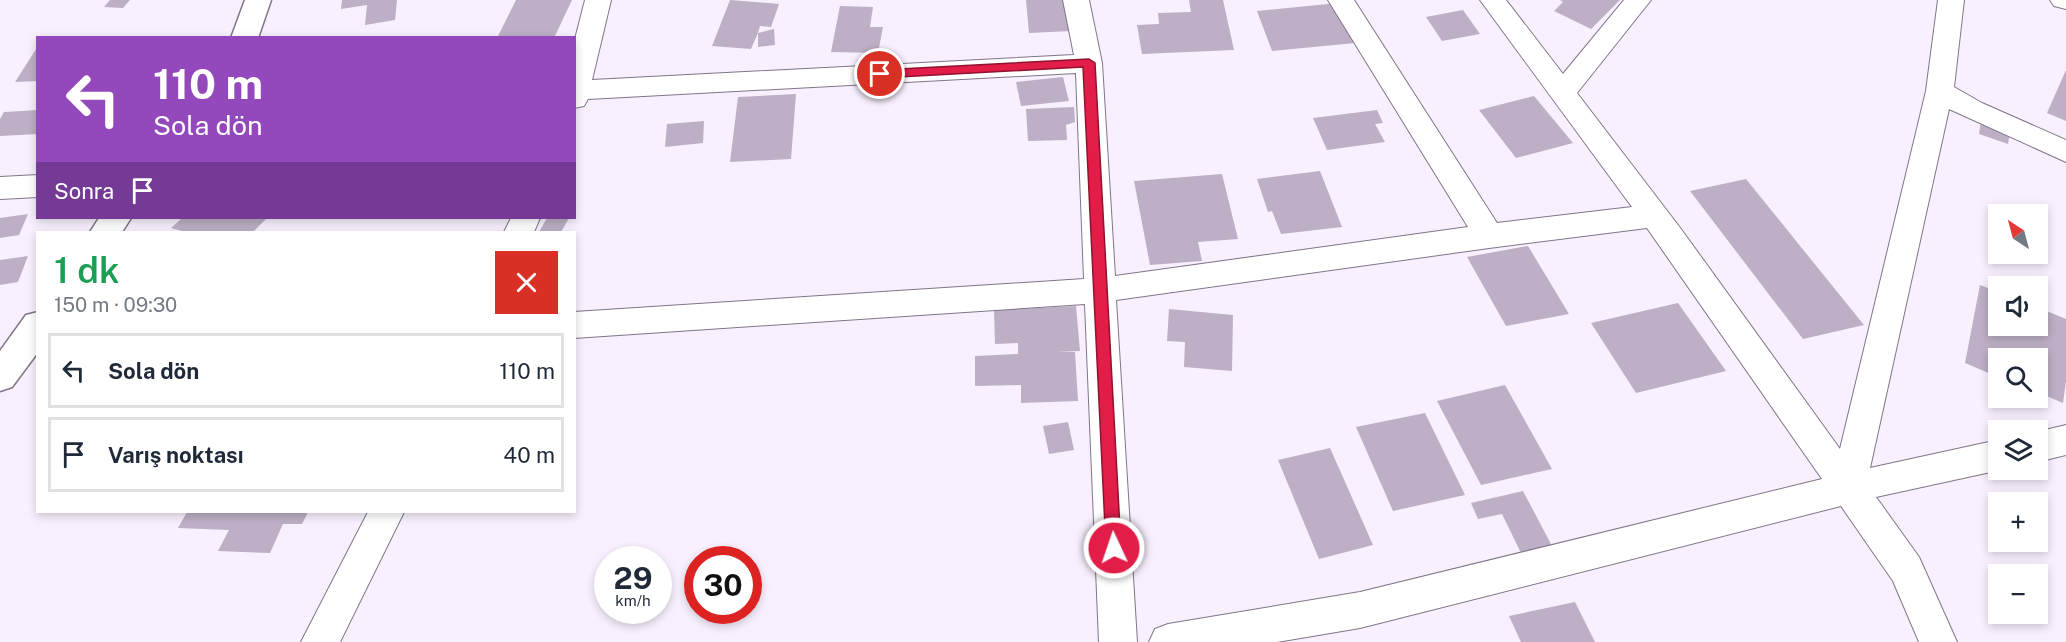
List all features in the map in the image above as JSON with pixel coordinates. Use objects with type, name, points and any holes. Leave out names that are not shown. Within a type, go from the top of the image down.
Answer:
[{"type":"street","points":[[245,36],[258,0]]},
{"type":"street","points":[[598,0],[576,93],[1089,63]]},
{"type":"street","points":[[1076,0],[1089,63],[1118,642]]},
{"type":"street","points":[[1341,0],[1489,236]]},
{"type":"street","points":[[1493,0],[1654,216],[1906,569],[1938,642]]},
{"type":"street","points":[[1562,94],[1638,0]]},
{"type":"street","points":[[1848,488],[1940,91],[1951,0]]},
{"type":"street","points":[[1940,91],[1972,110],[2066,152]]},
{"type":"street","points":[[0,188],[36,186]]},
{"type":"street","points":[[576,325],[1102,290],[1489,236],[1654,216]]},
{"type":"street","points":[[106,231],[115,219]]},
{"type":"street","points":[[0,376],[36,328]]},
{"type":"street","points":[[2048,445],[2066,441]]},
{"type":"street","points":[[1168,642],[1360,610],[1848,488],[1988,457]]},
{"type":"street","points":[[320,642],[385,513]]},
{"type":"building","points":[[110,0],[130,0],[123,8],[104,7]]},
{"type":"building","points":[[342,0],[397,0],[395,20],[365,25],[367,5],[341,9]]},
{"type":"building","points":[[516,0],[572,0],[555,36],[498,36]]},
{"type":"building","points":[[730,0],[779,4],[771,27],[760,26],[751,49],[712,46]]},
{"type":"building","points":[[1026,0],[1067,0],[1072,31],[1029,33]]},
{"type":"building","points":[[1189,0],[1223,0],[1234,50],[1142,54],[1137,25],[1159,24],[1158,13],[1191,12]]},
{"type":"building","points":[[1560,0],[1620,0],[1591,29],[1554,11],[1563,2]]},
{"type":"building","points":[[1338,3],[1355,43],[1272,51],[1257,11]]},
{"type":"building","points":[[840,6],[873,7],[870,27],[883,27],[878,53],[831,52]]},
{"type":"building","points":[[1463,10],[1480,34],[1442,41],[1426,17]]},
{"type":"building","points":[[774,29],[775,45],[758,47],[758,33]]},
{"type":"building","points":[[36,49],[36,81],[15,82]]},
{"type":"building","points":[[2066,70],[2066,121],[2047,113]]},
{"type":"building","points":[[1063,77],[1069,101],[1021,106],[1016,82]]},
{"type":"building","points":[[796,94],[791,159],[730,162],[738,97]]},
{"type":"building","points":[[1534,96],[1573,143],[1516,158],[1479,110]]},
{"type":"building","points":[[1074,107],[1075,122],[1066,125],[1067,140],[1028,141],[1026,109]]},
{"type":"building","points":[[36,110],[36,134],[0,136],[0,119],[4,112]]},
{"type":"building","points":[[1377,110],[1383,123],[1375,124],[1385,142],[1327,150],[1313,118]]},
{"type":"building","points":[[704,121],[703,143],[665,147],[667,124]]},
{"type":"building","points":[[1981,121],[2010,131],[2008,144],[1979,134]]},
{"type":"building","points":[[1320,171],[1342,227],[1281,234],[1272,211],[1268,212],[1257,179]]},
{"type":"building","points":[[1222,174],[1238,239],[1198,242],[1202,261],[1150,265],[1134,181]]},
{"type":"building","points":[[1746,179],[1864,325],[1803,339],[1690,191]]},
{"type":"building","points":[[28,214],[19,235],[0,238],[0,218]]},
{"type":"building","points":[[181,219],[266,219],[254,231],[182,231],[171,228]]},
{"type":"building","points":[[546,219],[568,219],[562,231],[540,231]]},
{"type":"building","points":[[1528,246],[1569,314],[1506,326],[1467,257]]},
{"type":"building","points":[[28,256],[18,282],[0,285],[0,260]]},
{"type":"building","points":[[1980,285],[1988,288],[1988,336],[2048,336],[2048,312],[2066,319],[2066,381],[2063,403],[2048,397],[2048,348],[1988,348],[1988,373],[1965,363]]},
{"type":"building","points":[[1678,303],[1726,371],[1636,393],[1591,323]]},
{"type":"building","points":[[1076,306],[1080,351],[1056,352],[1075,352],[1078,401],[1021,403],[1021,385],[975,386],[975,356],[1018,354],[1018,343],[995,344],[994,310]]},
{"type":"building","points":[[1169,309],[1233,315],[1232,371],[1184,367],[1185,342],[1167,341]]},
{"type":"building","points":[[1505,385],[1552,469],[1481,485],[1437,401]]},
{"type":"building","points":[[1425,413],[1465,495],[1393,511],[1356,427]]},
{"type":"building","points":[[1068,422],[1074,450],[1049,454],[1043,426]]},
{"type":"building","points":[[1330,448],[1373,545],[1319,559],[1278,460]]},
{"type":"building","points":[[1523,491],[1552,546],[1521,553],[1502,514],[1478,519],[1471,503]]},
{"type":"building","points":[[186,513],[308,513],[302,524],[283,524],[270,553],[218,551],[229,530],[178,528]]},
{"type":"building","points":[[1575,602],[1595,642],[1521,642],[1509,616]]},
{"type":"route","points":[[880,74],[1089,63],[1114,548]]}]
